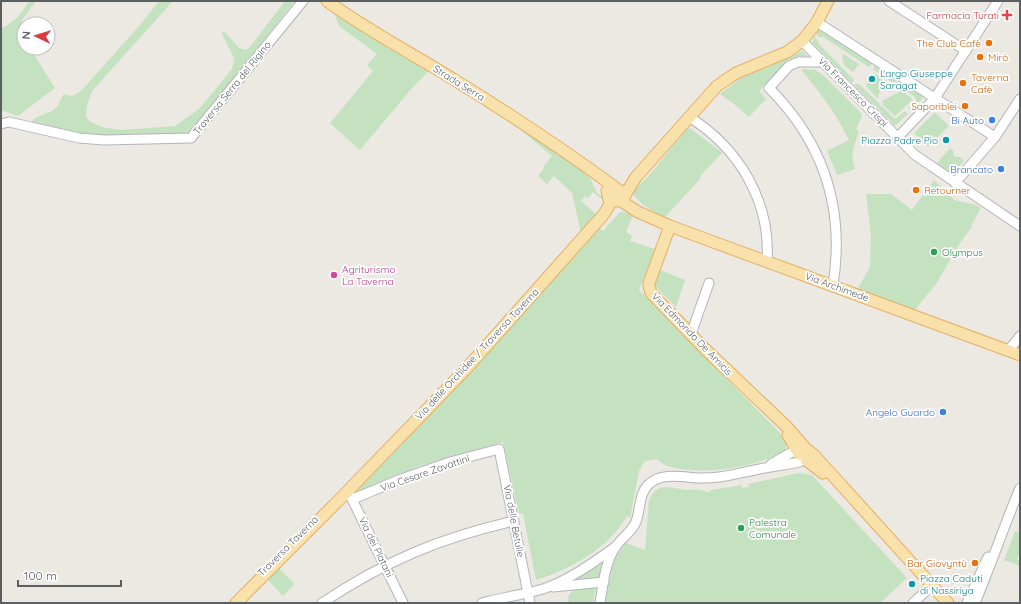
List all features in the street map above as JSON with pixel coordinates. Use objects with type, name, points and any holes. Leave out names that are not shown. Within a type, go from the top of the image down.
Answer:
[{"type":"main road","name":"Strada Serra","points":[[327,1],[357,23],[460,83],[571,155],[619,198]]},
{"type":"main road","name":"Via delle Orchidee / Traversa Taverna","points":[[350,495],[465,370],[717,86],[736,72],[787,52],[802,41],[817,22],[828,1]]},
{"type":"main road","name":"Via Archimede","points":[[619,198],[670,226],[1016,353]]},
{"type":"main road","name":"Via Edmondo De Amicis","points":[[670,226],[649,283],[653,295],[766,408]]},
{"type":"main road","points":[[766,408],[799,439],[803,454]]},
{"type":"main road","points":[[766,408],[803,454],[821,471],[940,603]]},
{"type":"main road","points":[[803,454],[814,455],[948,603]]},
{"type":"main road","name":"Traversa Taverna","points":[[231,603],[338,496],[350,495]]},
{"type":"main road","points":[[236,603],[340,499],[350,495]]},
{"type":"street","name":"Traversa Serra del Rigino","points":[[1,124],[9,122],[79,138],[104,140],[191,138],[303,1]]},
{"type":"street","points":[[889,1],[966,51]]},
{"type":"street","points":[[898,137],[935,98],[998,1]]},
{"type":"street","points":[[817,22],[995,137]]},
{"type":"street","name":"Via Francesco Crispi","points":[[802,41],[916,155],[1020,226]]},
{"type":"street","points":[[822,62],[798,62],[789,66],[769,88],[797,120],[812,145],[824,172],[832,199],[836,228],[837,257],[833,285]]},
{"type":"street","points":[[955,183],[995,137],[1020,99]]},
{"type":"street","points":[[689,117],[706,129],[727,148],[737,160],[752,185],[758,198],[765,227],[767,261]]},
{"type":"street","points":[[691,334],[709,283]]},
{"type":"street","points":[[1016,353],[1020,336]]},
{"type":"street","name":"Via Cesare Zavattini","points":[[350,495],[450,462],[499,449]]},
{"type":"street","name":"Via delle Betulle","points":[[499,449],[530,603]]},
{"type":"street","points":[[759,469],[781,460],[787,455],[803,454]]},
{"type":"street","points":[[544,588],[580,572],[616,546],[635,525],[644,490],[649,483],[656,479],[670,476],[712,478],[730,476],[759,469],[803,454]]},
{"type":"street","points":[[968,601],[993,560],[1002,531],[1020,488]]},
{"type":"street","name":"Via dei Platani","points":[[350,495],[403,603]]},
{"type":"street","points":[[322,603],[350,584],[385,565],[416,551],[448,539],[514,521]]},
{"type":"street","points":[[600,603],[607,567],[616,546]]},
{"type":"street","points":[[482,603],[497,598],[544,588],[604,582]]},
{"type":"street","points":[[913,603],[928,590]]},
{"type":"green space","points":[[30,1],[36,1],[25,16],[18,16]]},
{"type":"green space","points":[[159,1],[173,1],[92,91],[87,106],[86,116],[89,121],[102,127],[120,130],[175,126],[199,109],[232,69],[234,58],[222,34],[224,31],[239,48],[246,50],[250,47],[285,1],[295,1],[190,133],[104,137],[87,135],[31,123],[39,116],[56,108],[64,94],[73,96],[81,91],[139,26]]},
{"type":"green space","points":[[334,12],[387,46],[387,48],[429,71],[412,88],[360,150],[330,123],[373,71],[367,65],[377,54],[339,26]]},
{"type":"green space","points":[[16,19],[16,56],[35,56],[55,88],[18,116],[1,110],[1,25],[3,28]]},
{"type":"green space","points":[[817,30],[820,30],[872,64],[869,67],[823,37],[819,37],[816,34]]},
{"type":"green space","points":[[815,36],[819,44],[854,80],[852,83],[812,43]]},
{"type":"green space","points":[[802,51],[808,56],[799,56],[789,59],[759,91],[766,99],[749,117],[720,94],[740,78]]},
{"type":"green space","points":[[843,54],[859,64],[853,72],[844,65]]},
{"type":"green space","points":[[875,66],[922,96],[922,99],[910,111],[908,108],[916,100],[916,98],[873,69]]},
{"type":"green space","points":[[802,69],[815,70],[823,75],[861,113],[862,116],[856,129],[859,132],[853,152],[855,169],[837,175],[827,151],[849,140],[822,96]]},
{"type":"green space","points":[[875,74],[883,81],[877,98],[866,86]]},
{"type":"green space","points":[[859,84],[895,119],[905,111],[908,114],[896,125],[894,125],[854,85]]},
{"type":"green space","points":[[901,91],[912,98],[912,100],[895,116],[883,105],[882,101]]},
{"type":"green space","points":[[935,112],[949,126],[928,147],[914,133]]},
{"type":"green space","points":[[690,128],[722,153],[664,218],[642,204],[632,193],[652,172],[685,131]]},
{"type":"green space","points":[[521,130],[559,153],[590,178],[597,193],[607,200],[605,202],[593,192],[588,198],[585,196],[581,201],[597,215],[581,233],[572,193],[554,176],[547,184],[538,176],[552,156]]},
{"type":"green space","points":[[950,148],[954,152],[953,154],[955,157],[960,157],[964,161],[953,174],[937,163]]},
{"type":"green space","points":[[934,180],[954,200],[976,205],[981,208],[971,226],[972,227],[962,240],[936,284],[914,311],[857,290],[870,267],[871,236],[866,194],[891,194],[912,210]]},
{"type":"green space","points":[[620,212],[634,213],[626,232],[632,236],[630,241],[655,249],[639,290],[786,439],[787,443],[785,450],[757,462],[719,470],[679,469],[662,464],[657,459],[645,461],[639,471],[630,518],[627,516],[610,538],[588,556],[562,570],[536,580],[523,514],[519,514],[503,442],[419,466],[354,493],[475,367],[600,228],[603,231]]},
{"type":"green space","points":[[660,270],[685,280],[676,307],[654,285]]},
{"type":"green space","points":[[799,473],[812,475],[907,578],[880,603],[605,603],[613,564],[617,555],[626,543],[645,550],[649,501],[652,495],[660,488],[670,487],[709,492],[711,490],[742,485],[742,488],[749,487],[748,484]]},
{"type":"green space","points":[[1015,531],[1020,533],[1020,552],[1017,559],[1020,561],[1020,566],[1004,560]]},
{"type":"green space","points":[[604,560],[599,577],[575,579]]},
{"type":"green space","points":[[279,568],[295,584],[283,596],[267,579]]},
{"type":"green space","points":[[596,587],[593,603],[569,603],[570,593],[573,591],[582,588]]},
{"type":"place","name":"Farmacia Turati","points":[[1007,15]]},
{"type":"place","name":"The Club Cafè","points":[[989,43]]},
{"type":"place","name":"Mirò","points":[[980,57]]},
{"type":"place","name":"Largo Giuseppe Saragat","points":[[872,79]]},
{"type":"place","name":"Taverna Cafè","points":[[963,83]]},
{"type":"place","name":"Saporiblei","points":[[965,106]]},
{"type":"place","name":"Bi Auto","points":[[992,120]]},
{"type":"place","name":"Piazza Padre Pio","points":[[946,140]]},
{"type":"place","name":"Brancato","points":[[1001,169]]},
{"type":"place","name":"Retourner","points":[[916,190]]},
{"type":"place","name":"Olympus","points":[[934,252]]},
{"type":"place","name":"Agriturismo La Taverna","points":[[334,275]]},
{"type":"place","name":"Angelo Guardo","points":[[943,412]]},
{"type":"place","name":"Palestra Comunale","points":[[741,528]]},
{"type":"place","name":"Bar Giovyntù","points":[[975,563]]},
{"type":"place","name":"Piazza Caduti di Nassiriya","points":[[912,584]]}]
